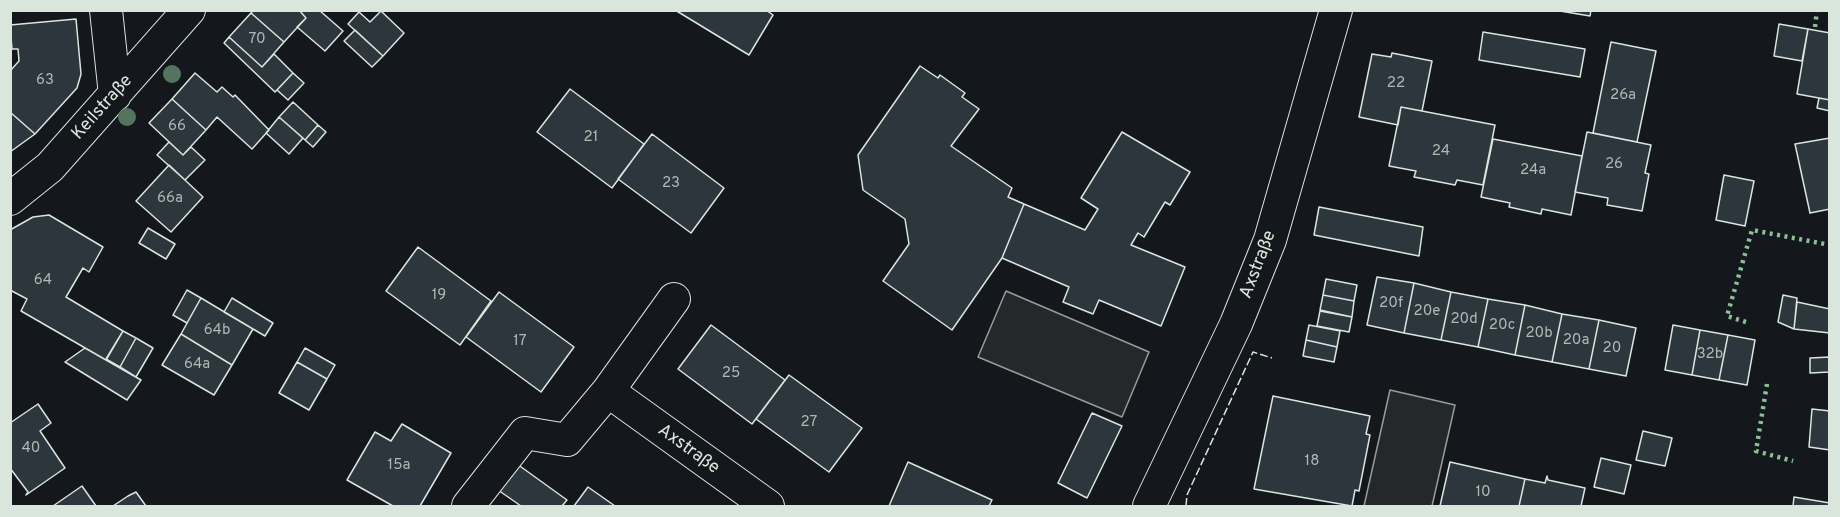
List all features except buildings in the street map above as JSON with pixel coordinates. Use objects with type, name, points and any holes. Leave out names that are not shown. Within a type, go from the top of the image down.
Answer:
[{"type":"street","points":[[106,10],[115,95]]},
{"type":"street","name":"Keilstraße","points":[[10,199],[51,167],[189,10]]},
{"type":"street","name":"Axstraße","points":[[1149,507],[1236,324],[1270,240],[1336,10]]},
{"type":"street","points":[[468,507],[525,433],[567,440],[608,391],[674,299]]},
{"type":"street","name":"Axstraße","points":[[608,391],[768,507]]},
{"type":"shaded area","points":[[1006,291],[1149,352],[1122,417],[978,357]]},
{"type":"shaded area","points":[[1390,390],[1455,405],[1432,506],[1364,506]]},
{"type":"hedge","points":[[1815,27],[1817,10]]},
{"type":"hedge","points":[[1746,322],[1727,316],[1752,230],[1830,245]]},
{"type":"hedge","points":[[1767,384],[1756,451],[1793,461]]},
{"type":"fence","points":[[1186,506],[1187,495],[1253,352],[1272,358]]}]
